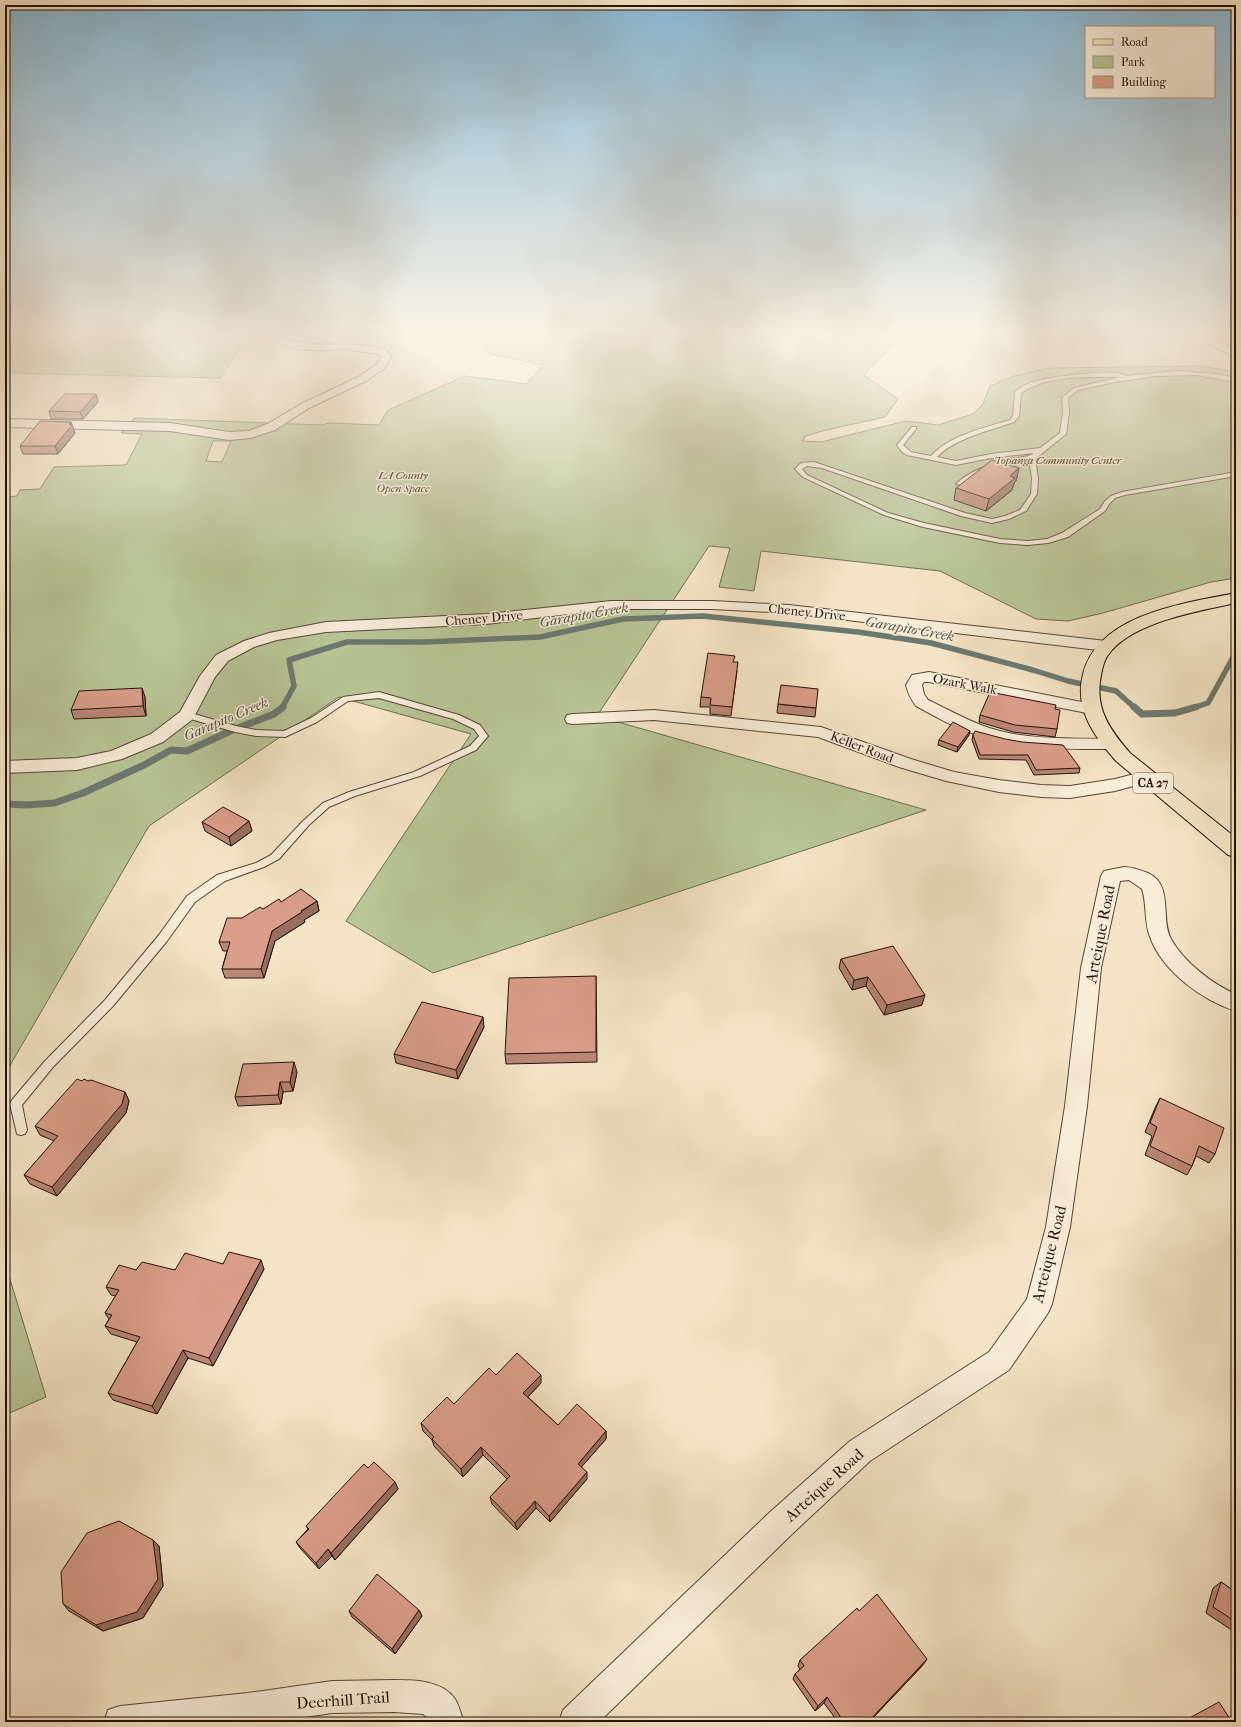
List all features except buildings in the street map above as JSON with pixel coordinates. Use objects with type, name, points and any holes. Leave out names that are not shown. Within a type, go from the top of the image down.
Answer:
[{"type":"main road","name":"CA 27","points":[[1236,598],[1182,609],[1156,618],[1118,636],[1106,646],[1095,662],[1092,675],[1091,704],[1099,726],[1112,744],[1146,777],[1236,850]]},
{"type":"street","points":[[5,423],[170,427],[229,436],[251,434],[271,427],[294,413]]},
{"type":"street","name":"Cheney Drive","points":[[5,767],[77,764],[116,755],[158,738],[187,714],[208,676],[222,658],[249,644],[274,636],[326,627],[486,619],[611,605],[712,605],[789,609],[1106,646]]},
{"type":"street","name":"Ozark Walk","points":[[1091,704],[929,677],[918,678],[914,685],[916,694],[922,703],[975,729],[1006,737],[1043,743],[1112,744]]},
{"type":"street","name":"Keller Road","points":[[573,718],[654,714],[821,732],[904,763],[952,777],[999,786],[1042,791],[1070,792],[1115,785],[1146,777]]},
{"type":"street","name":"Arteique Road","points":[[575,1722],[780,1524],[860,1451],[999,1361],[1039,1304],[1058,1227],[1076,1106],[1091,968],[1111,876],[1121,873],[1133,874],[1148,882],[1154,892],[1157,932],[1163,943],[1187,972],[1208,989],[1236,1003]]},
{"type":"street","name":"Deerhill Trail","points":[[120,1722],[248,1709],[332,1697],[420,1697],[432,1700],[446,1716]]},
{"type":"lane","points":[[932,459],[936,453],[945,447],[1012,421],[1016,416],[1016,413]]},
{"type":"lane","points":[[959,484],[968,477],[991,467],[1011,461],[1032,458],[1040,450],[1063,434],[1066,413]]},
{"type":"lane","points":[[914,428],[900,444],[904,451],[910,454],[932,459],[956,463],[991,456],[1040,450]]},
{"type":"lane","points":[[1032,458],[1035,478],[1034,494],[1023,511],[1007,518],[992,520],[963,515],[824,467],[808,463],[801,465],[798,468],[805,476],[886,514],[923,525],[1000,541],[1028,543],[1048,542],[1065,535],[1103,510],[1107,502],[1113,497],[1124,493],[1236,474]]},
{"type":"lane","points":[[21,1130],[16,1104],[49,1064],[109,1003],[163,938],[191,899],[221,878],[260,865],[275,857],[306,823],[326,805],[352,794],[417,774],[473,748],[484,736],[477,727],[456,717],[379,695],[346,699],[314,720],[285,734],[256,733],[235,729],[187,714]]},
{"type":"green space","points":[[386,413],[888,413],[885,417],[822,431],[803,437],[805,438],[802,441],[821,442],[906,421],[938,425],[974,413],[1236,413],[1236,578],[1211,582],[1103,613],[1068,621],[1036,619],[940,571],[761,551],[754,591],[719,587],[730,548],[709,546],[597,716],[926,810],[433,973],[346,921],[471,734],[339,697],[149,826],[5,1074],[5,497],[17,496],[20,490],[40,489],[54,467],[126,465],[142,434],[121,433],[134,418],[322,425],[329,423],[379,425]],"holes":[[[213,441],[231,441],[222,462],[206,461]]]},
{"type":"green space","points":[[5,1263],[46,1397],[5,1415]]},
{"type":"waterway","name":"Garapito Creek","points":[[282,708],[294,686],[289,660],[347,642],[424,642],[540,637],[623,619],[703,616],[858,632],[931,643],[1033,670],[1068,681],[1116,691],[1135,708]]},
{"type":"waterway","name":"Garapito Creek","points":[[1192,708],[1208,703],[1236,652]]},
{"type":"waterway","name":"Garapito Creek","points":[[1134,707],[1142,714],[1175,713],[1196,707]]},
{"type":"waterway","name":"Garapito Creek","points":[[5,804],[27,805],[54,803],[83,793],[144,765],[171,750],[187,751],[235,729],[274,714],[282,708]]},
{"type":"park label","name":"Topanga Community Center","points":[[1058,460]]},
{"type":"park label","name":"LA County Open Space","points":[[403,481]]}]
